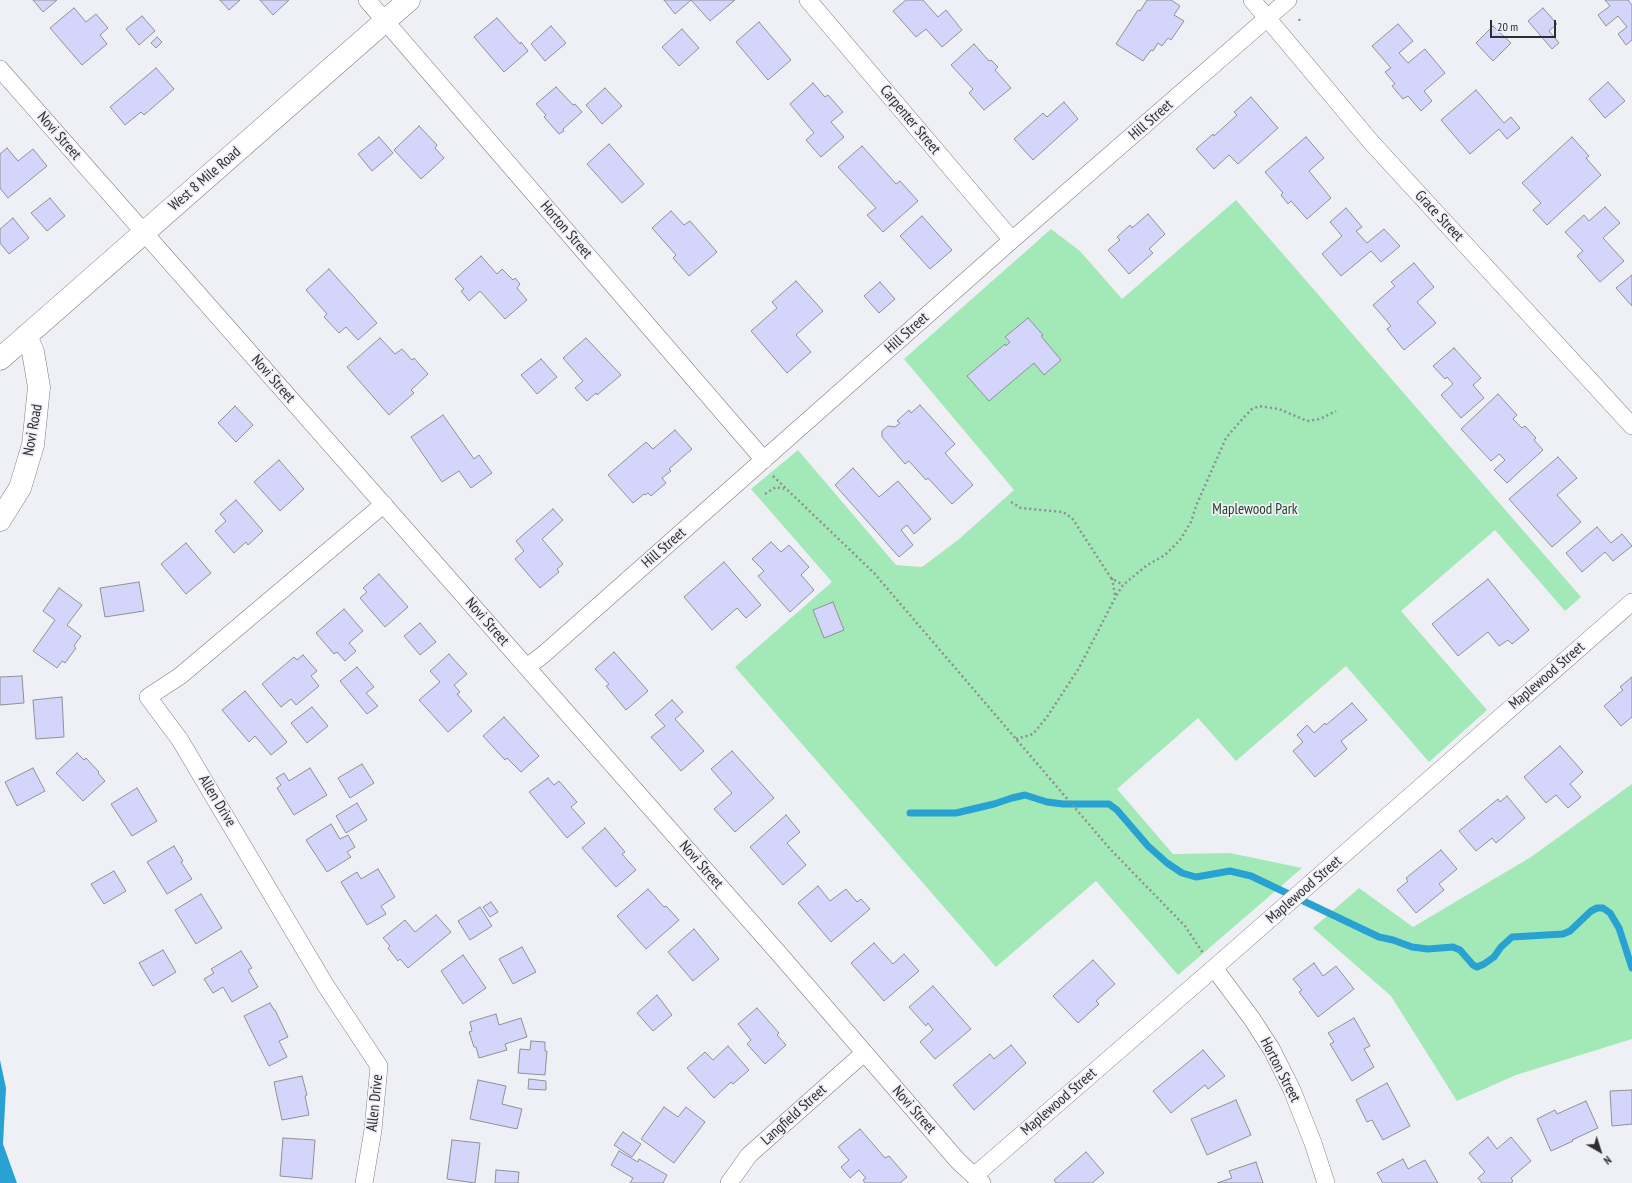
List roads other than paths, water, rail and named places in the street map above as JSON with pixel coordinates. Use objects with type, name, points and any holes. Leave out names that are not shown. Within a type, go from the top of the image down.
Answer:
[{"type":"main road","name":"West 8 Mile Road","points":[[0,358],[409,0]]},
{"type":"main road","name":"Novi Road","points":[[0,520],[20,488],[33,446],[39,387],[33,352],[26,336]]},
{"type":"street","name":"Horton Street","points":[[367,0],[764,460]]},
{"type":"street","name":"Carpenter Street","points":[[808,0],[1012,240]]},
{"type":"street","name":"Grace Street","points":[[1252,0],[1371,142],[1632,426]]},
{"type":"street","name":"Hill Street","points":[[527,668],[1012,240],[1288,0]]},
{"type":"street","name":"Novi Street","points":[[1,72],[384,504],[781,956],[958,1161],[978,1179]]},
{"type":"street","name":"Allen Drive","points":[[364,1183],[373,1130],[379,1066],[326,986],[180,740],[148,698],[180,676],[384,504]]},
{"type":"street","name":"Maplewood Street","points":[[978,1179],[1214,968],[1632,602]]},
{"type":"street","name":"Horton Street","points":[[1214,968],[1252,1019],[1272,1050],[1292,1090],[1313,1143],[1326,1183]]},
{"type":"street","name":"Langfield Street","points":[[729,1183],[749,1155],[864,1053]]},
{"type":"water","points":[[0,1060],[6,1088],[3,1144],[17,1183],[0,1183]]},
{"type":"waterway","points":[[910,813],[956,813],[1025,795],[1047,802],[1063,804],[1109,804],[1117,810],[1148,846],[1167,863],[1182,873],[1196,877],[1230,871],[1251,876],[1379,937],[1412,947],[1428,949],[1453,947],[1460,950],[1473,965],[1477,967],[1494,957],[1501,947],[1512,937],[1563,934],[1570,931],[1591,911],[1597,908],[1603,908],[1610,913],[1619,928],[1632,968]]},
{"type":"park label","name":"Maplewood Park","points":[[1255,510]]}]
